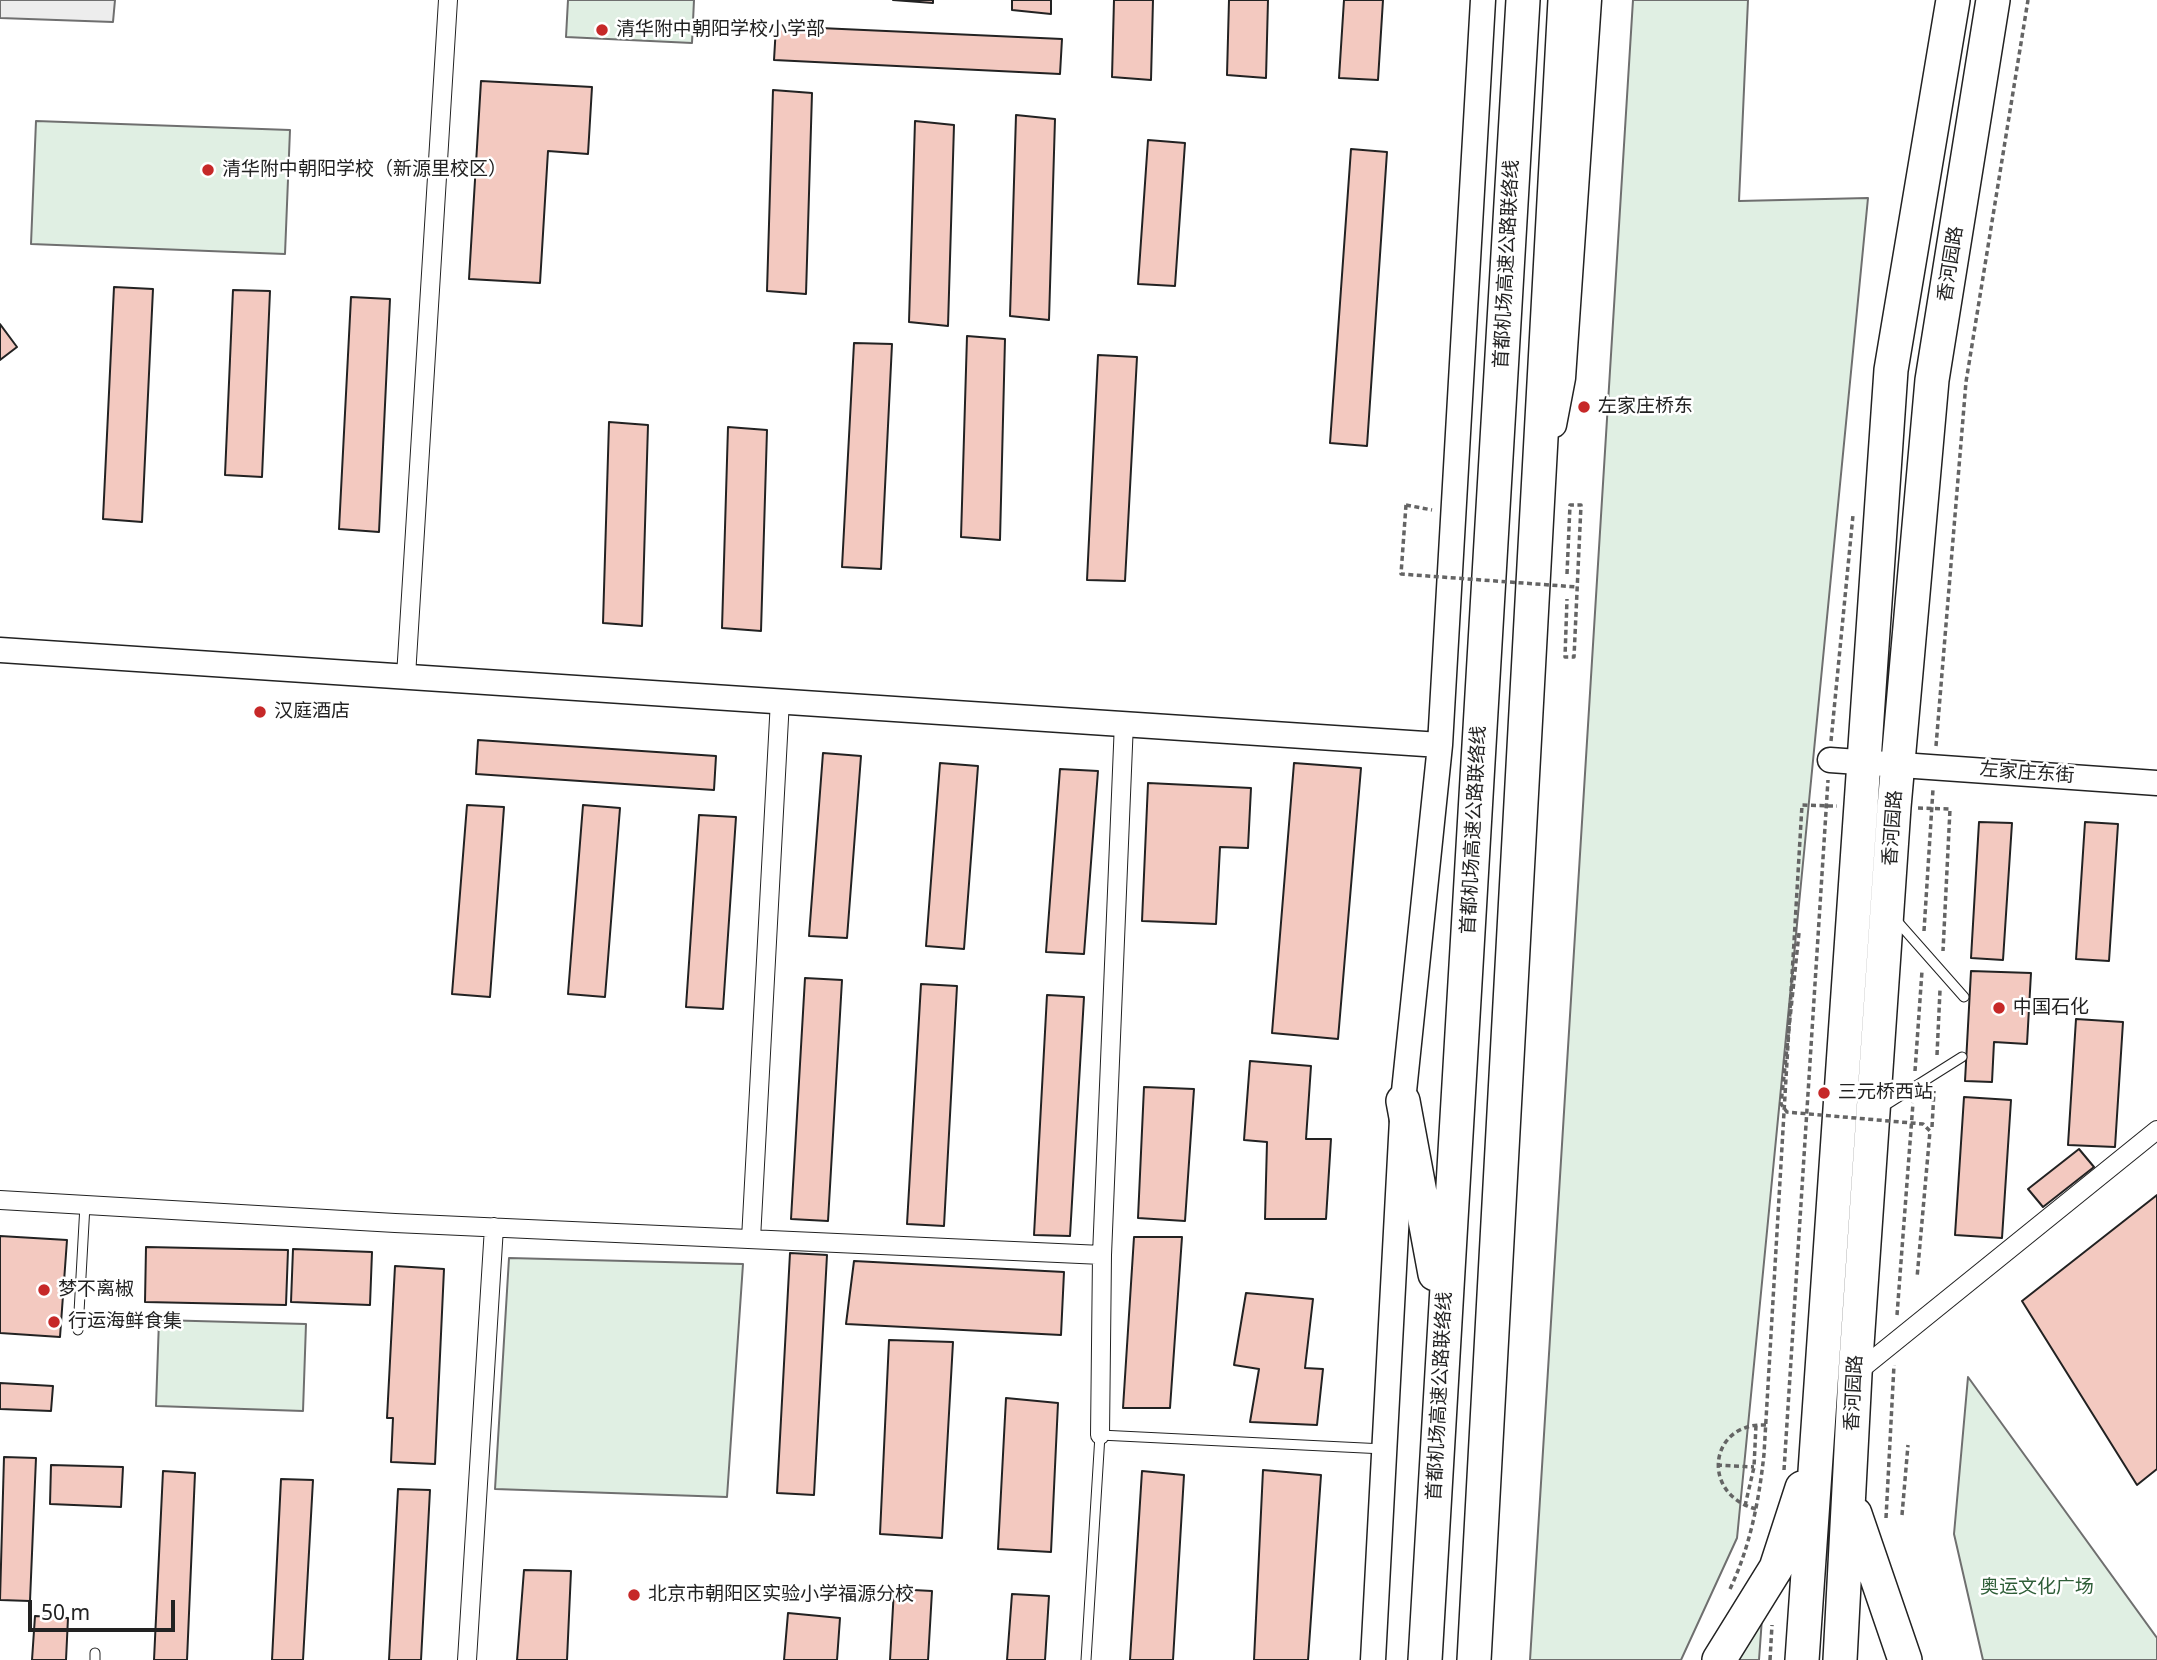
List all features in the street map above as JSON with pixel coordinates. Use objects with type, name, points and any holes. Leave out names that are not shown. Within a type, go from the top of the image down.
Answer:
[{"type":"highway","name":"首都机场高速公路联络线","points":[[1425,1660],[1522,0]]},
{"type":"highway","points":[[1474,1660],[1565,0]]},
{"type":"highway","name":"香河园路","points":[[1802,1660],[1817,1439],[1846,762],[1891,370],[1953,0]]},
{"type":"highway","name":"香河园路","points":[[1840,1660],[1855,1374],[1897,765],[1932,380],[1993,0]]},
{"type":"highway","points":[[1403,1101],[1444,1325]]},
{"type":"highway","points":[[1719,1660],[1776,1568],[1817,1439]]},
{"type":"highway","points":[[1849,1498],[1905,1660]]},
{"type":"main road","points":[[1373,1660],[1403,1101],[1440,744],[1451,514],[1483,0]]},
{"type":"main road","points":[[1533,560],[1563,378],[1590,0]]},
{"type":"main road","points":[[0,650],[1440,744]]},
{"type":"main road","name":"左家庄东街","points":[[1846,762],[2157,783]]},
{"type":"street","points":[[406,676],[448,0]]},
{"type":"street","points":[[751,1239],[780,700]]},
{"type":"street","points":[[1100,1435],[1102,1255],[1124,722]]},
{"type":"street","points":[[1855,1374],[2157,1130]]},
{"type":"street","points":[[0,1200],[494,1227],[1102,1255]]},
{"type":"street","points":[[467,1660],[494,1227]]},
{"type":"lane","points":[[1887,910],[1964,997]]},
{"type":"lane","points":[[1873,1113],[1962,1057]]},
{"type":"lane","points":[[78,1330],[85,1205]]},
{"type":"lane","points":[[1086,1660],[1100,1435],[1385,1449]]},
{"type":"path","points":[[1885,1522],[1935,766],[1966,382],[2028,0]]},
{"type":"path","points":[[1451,514],[1406,505],[1401,574],[1577,587]]},
{"type":"path","points":[[1567,574],[1570,505],[1581,505],[1574,657],[1565,657],[1567,599]]},
{"type":"path","points":[[1798,932],[1781,1104],[1787,1112],[1923,1124],[1930,1131],[1917,1278]]},
{"type":"path","points":[[1745,1506],[1754,1467],[1756,1424]]},
{"type":"path","points":[[1756,1509],[1745,1506],[1725,1491],[1717,1465],[1727,1441],[1737,1431],[1756,1424],[1766,1425]]},
{"type":"path","points":[[1902,1515],[1908,1445]]},
{"type":"path","points":[[1717,1465],[1754,1467]]},
{"type":"green space","points":[[568,0],[694,0],[692,43],[566,37]]},
{"type":"green space","points":[[1633,0],[1748,0],[1739,201],[1868,198],[1737,1538],[1681,1660],[1530,1660]]},
{"type":"green space","points":[[36,121],[290,130],[285,254],[31,244]]},
{"type":"green space","points":[[509,1258],[743,1264],[727,1497],[495,1489]]},
{"type":"green space","points":[[159,1320],[306,1324],[303,1411],[156,1406]]},
{"type":"green space","name":"奥运文化广场","points":[[1968,1377],[2157,1638],[2157,1660],[1983,1660],[1954,1534]]},
{"type":"green space","points":[[1762,1618],[1759,1660],[1735,1660]]},
{"type":"shaded area","points":[[0,0],[115,0],[113,22],[0,18]]},
{"type":"building","points":[[893,0],[933,0],[933,3]]},
{"type":"building","points":[[1012,0],[1051,0],[1051,14],[1012,10]]},
{"type":"building","points":[[1114,0],[1153,0],[1151,80],[1112,77]]},
{"type":"building","points":[[1229,0],[1268,0],[1266,78],[1227,75]]},
{"type":"building","points":[[1344,0],[1383,0],[1378,80],[1339,78]]},
{"type":"building","points":[[776,26],[1062,39],[1060,74],[774,60]]},
{"type":"building","points":[[481,81],[592,87],[588,154],[548,151],[540,283],[469,279]]},
{"type":"building","points":[[773,90],[812,93],[806,294],[767,291]]},
{"type":"building","points":[[1016,115],[1055,119],[1049,320],[1010,316]]},
{"type":"building","points":[[915,121],[954,125],[948,326],[909,322]]},
{"type":"building","points":[[1148,140],[1185,143],[1175,286],[1138,284]]},
{"type":"building","points":[[1351,149],[1387,152],[1367,446],[1330,443]]},
{"type":"building","points":[[114,287],[153,289],[142,522],[103,519]]},
{"type":"building","points":[[233,290],[270,291],[262,477],[225,475]]},
{"type":"building","points":[[351,297],[390,299],[379,532],[339,529]]},
{"type":"building","points":[[0,324],[17,347],[0,360]]},
{"type":"building","points":[[967,336],[1005,339],[1000,540],[961,537]]},
{"type":"building","points":[[854,343],[892,344],[881,569],[842,567]]},
{"type":"building","points":[[1098,355],[1137,357],[1125,581],[1087,580]]},
{"type":"building","points":[[609,422],[648,425],[642,626],[603,623]]},
{"type":"building","points":[[728,427],[767,430],[761,631],[722,628]]},
{"type":"building","points":[[478,740],[716,756],[714,790],[476,774]]},
{"type":"building","points":[[823,753],[861,756],[847,938],[809,936]]},
{"type":"building","points":[[940,763],[978,766],[964,949],[926,946]]},
{"type":"building","points":[[1294,763],[1361,768],[1338,1039],[1272,1033]]},
{"type":"building","points":[[1060,769],[1098,771],[1084,954],[1046,952]]},
{"type":"building","points":[[1148,783],[1251,788],[1248,848],[1220,847],[1216,924],[1142,921]]},
{"type":"building","points":[[467,805],[504,807],[490,997],[452,994]]},
{"type":"building","points":[[583,805],[620,808],[605,997],[568,994]]},
{"type":"building","points":[[699,815],[736,817],[723,1009],[686,1007]]},
{"type":"building","points":[[1979,822],[2012,823],[2003,960],[1971,958]]},
{"type":"building","points":[[2085,822],[2118,824],[2109,961],[2076,959]]},
{"type":"building","name":"中国石化","points":[[1971,971],[2031,973],[2027,1044],[1994,1042],[1992,1082],[1965,1081]]},
{"type":"building","points":[[805,978],[842,980],[828,1221],[791,1219]]},
{"type":"building","points":[[921,984],[957,986],[944,1226],[907,1224]]},
{"type":"building","points":[[1047,995],[1084,997],[1070,1236],[1034,1235]]},
{"type":"building","points":[[2076,1019],[2123,1022],[2115,1147],[2068,1145]]},
{"type":"building","points":[[1250,1061],[1311,1066],[1306,1139],[1331,1139],[1326,1219],[1265,1219],[1267,1142],[1244,1140]]},
{"type":"building","points":[[1144,1087],[1194,1089],[1185,1221],[1138,1218]]},
{"type":"building","points":[[1964,1097],[2011,1100],[2002,1238],[1955,1235]]},
{"type":"building","points":[[2079,1149],[2094,1167],[2043,1207],[2028,1189]]},
{"type":"building","points":[[2157,1195],[2157,1469],[2137,1485],[2022,1301]]},
{"type":"building","points":[[0,1236],[67,1240],[60,1337],[0,1333]]},
{"type":"building","points":[[1134,1237],[1182,1237],[1170,1408],[1123,1408]]},
{"type":"building","points":[[146,1247],[288,1250],[286,1305],[145,1302]]},
{"type":"building","points":[[293,1249],[372,1252],[370,1305],[291,1302]]},
{"type":"building","points":[[790,1253],[827,1255],[814,1495],[777,1493]]},
{"type":"building","points":[[854,1261],[1064,1272],[1061,1335],[846,1324]]},
{"type":"building","points":[[395,1266],[444,1269],[435,1464],[391,1462],[393,1418],[387,1418]]},
{"type":"building","points":[[1246,1293],[1313,1299],[1305,1368],[1323,1369],[1317,1425],[1250,1422],[1259,1369],[1234,1365]]},
{"type":"building","points":[[889,1340],[953,1342],[942,1538],[880,1534]]},
{"type":"building","points":[[0,1383],[53,1386],[51,1411],[0,1409]]},
{"type":"building","points":[[1006,1398],[1058,1403],[1051,1552],[998,1549]]},
{"type":"building","points":[[4,1457],[36,1458],[30,1601],[0,1600]]},
{"type":"building","points":[[51,1465],[123,1467],[121,1507],[50,1504]]},
{"type":"building","points":[[1263,1470],[1321,1475],[1308,1660],[1254,1660]]},
{"type":"building","points":[[163,1471],[195,1473],[187,1660],[154,1660]]},
{"type":"building","points":[[1142,1471],[1184,1475],[1173,1660],[1130,1660]]},
{"type":"building","points":[[281,1479],[313,1480],[303,1660],[272,1660]]},
{"type":"building","points":[[398,1489],[430,1490],[421,1660],[389,1660]]},
{"type":"building","points":[[524,1570],[571,1571],[567,1660],[517,1660]]},
{"type":"building","points":[[894,1589],[932,1591],[928,1660],[890,1660]]},
{"type":"building","points":[[1012,1594],[1049,1596],[1045,1660],[1007,1660]]},
{"type":"building","points":[[788,1613],[840,1618],[837,1660],[784,1660]]},
{"type":"building","points":[[35,1616],[68,1618],[66,1660],[32,1660]]},
{"type":"place","name":"清华附中朝阳学校小学部","points":[[602,30]]},
{"type":"place","name":"清华附中朝阳学校（新源里校区）","points":[[208,170]]},
{"type":"place","name":"左家庄桥东","points":[[1584,407]]},
{"type":"place","name":"汉庭酒店","points":[[260,712]]},
{"type":"place","name":"中国石化","points":[[1999,1008]]},
{"type":"place","name":"三元桥西站","points":[[1824,1093]]},
{"type":"place","name":"梦不离椒","points":[[44,1290]]},
{"type":"place","name":"行运海鲜食集","points":[[54,1322]]},
{"type":"place","name":"北京市朝阳区实验小学福源分校","points":[[634,1595]]}]
